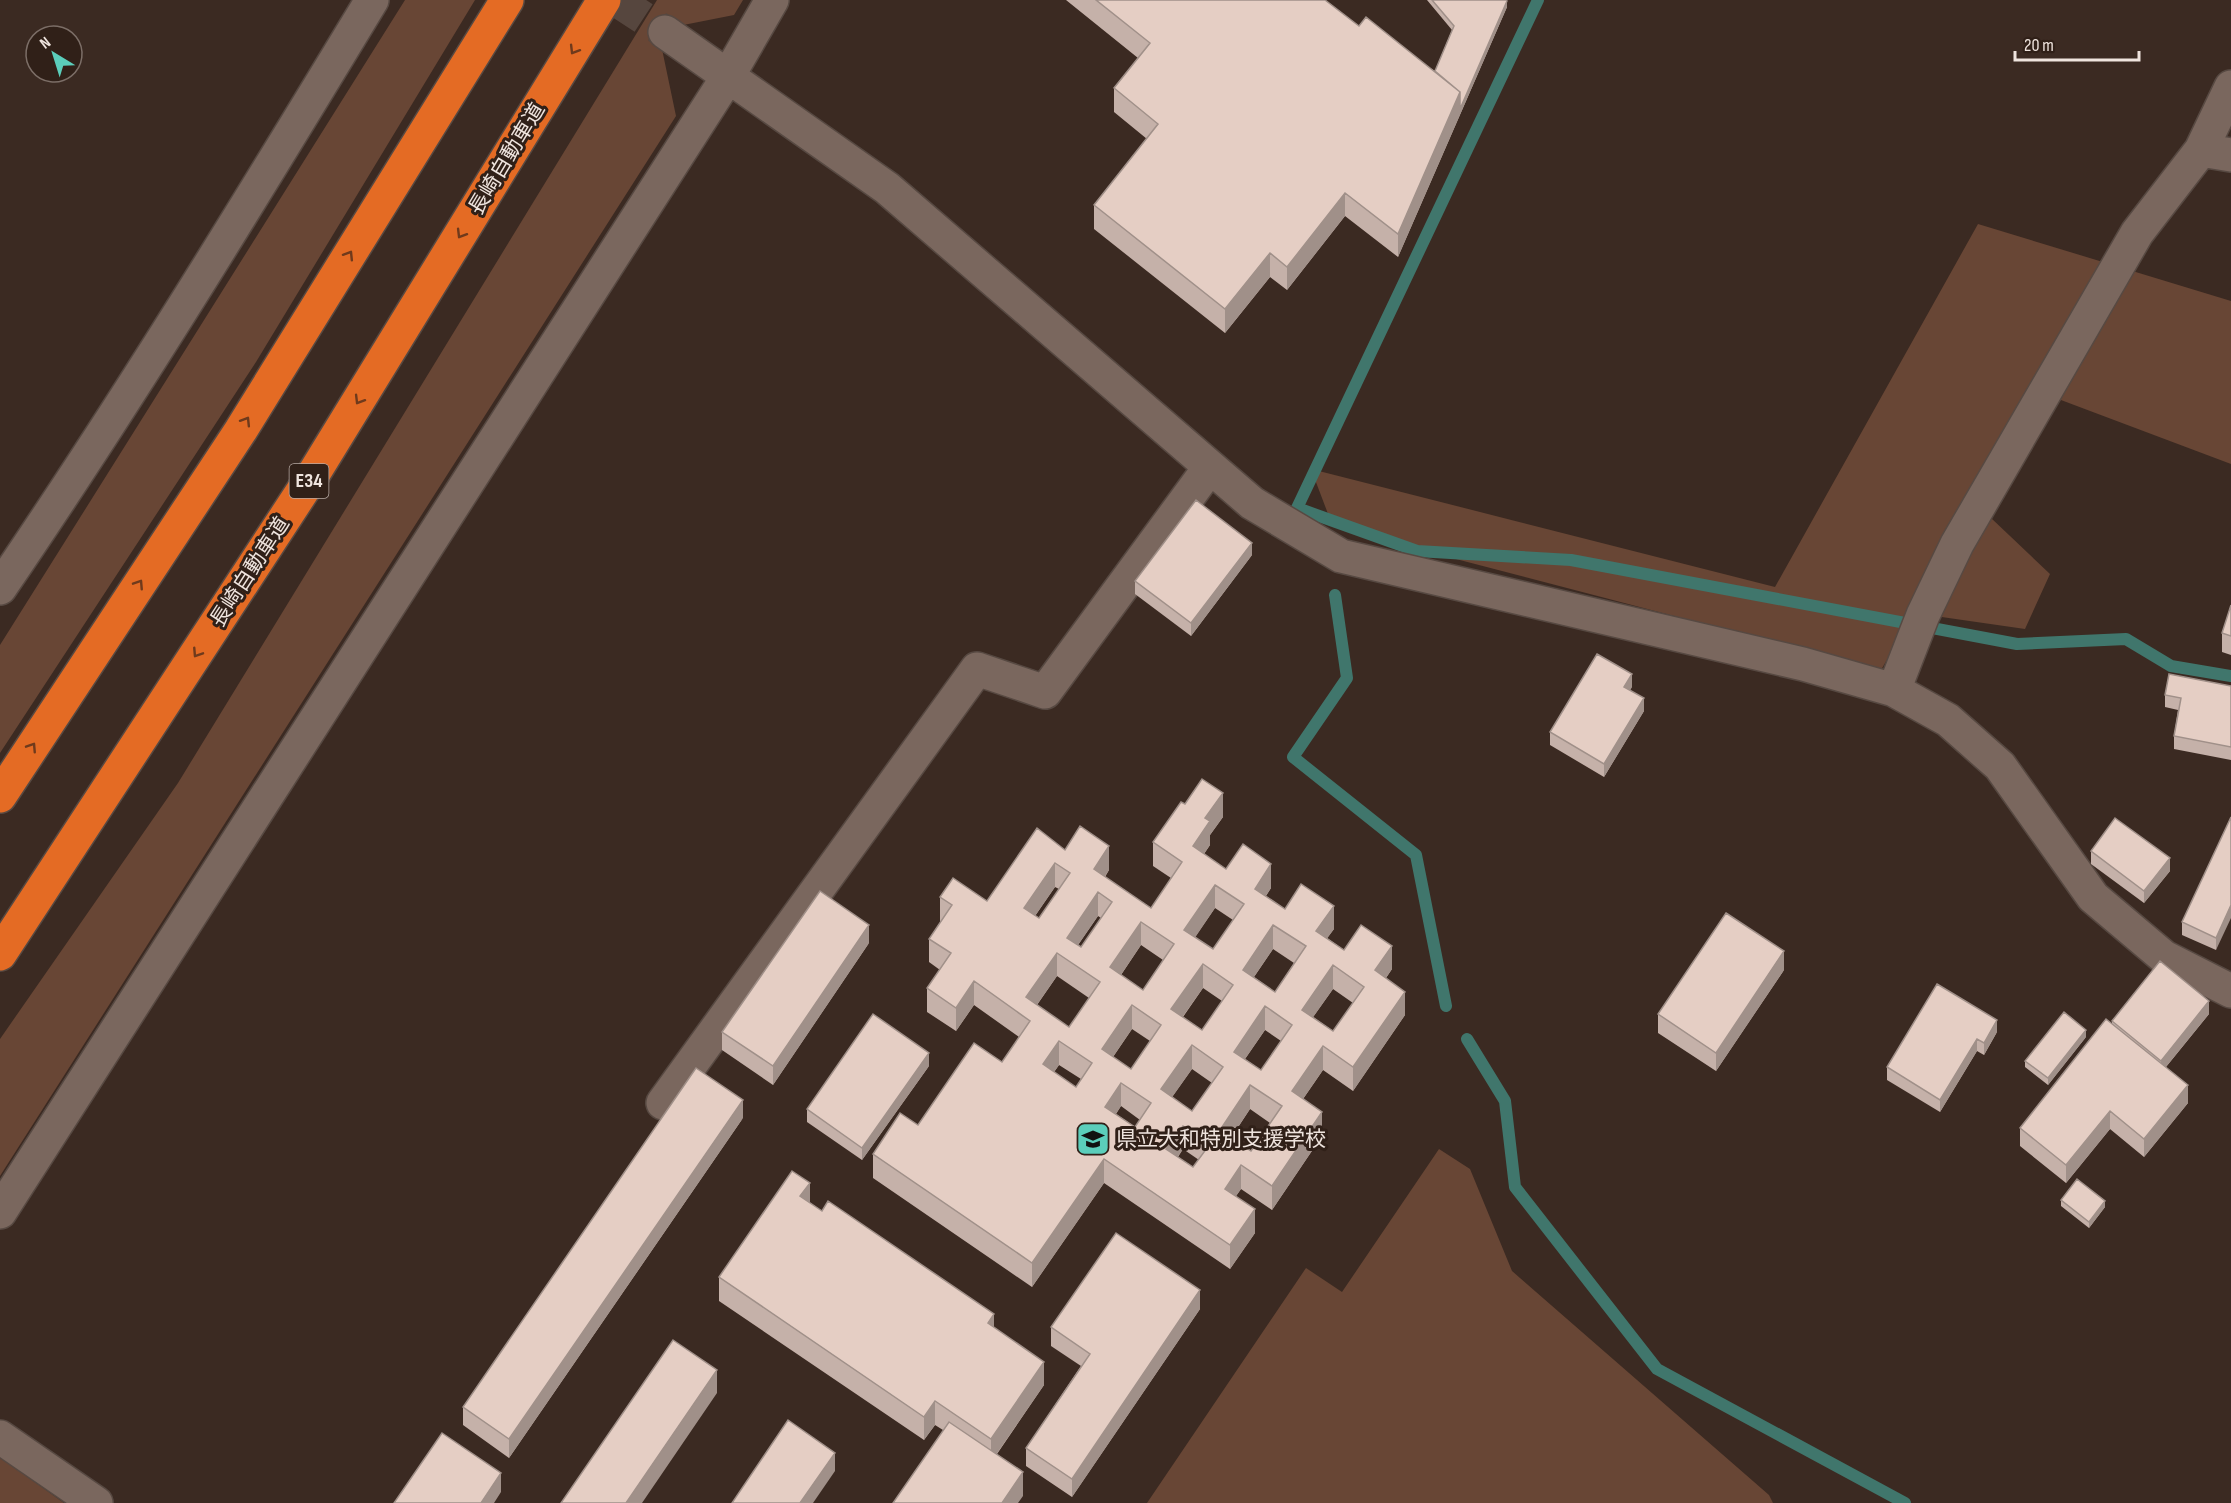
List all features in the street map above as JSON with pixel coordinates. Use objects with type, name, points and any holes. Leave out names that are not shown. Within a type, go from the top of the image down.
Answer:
[{"type":"highway","points":[[0,796],[241,430],[507,0]]},
{"type":"highway","name":"長崎自動車道","points":[[0,954],[311,478],[604,0]]},
{"type":"street","points":[[0,588],[57,505],[277,157],[372,0]]},
{"type":"street","points":[[0,1212],[727,78],[772,0]]},
{"type":"street","points":[[665,32],[727,78],[887,188],[1252,503],[1341,556],[1803,664],[1894,690],[1948,720],[2000,766],[2092,897],[2164,957],[2231,991]]},
{"type":"street","points":[[1894,690],[1919,627],[1957,544],[2137,233],[2216,152],[2231,87]]},
{"type":"street","points":[[663,1103],[977,669],[1045,692],[1210,467]]},
{"type":"street","points":[[0,1437],[96,1503]]},
{"type":"shaded area","points":[[405,0],[475,0],[256,362],[0,753],[0,645]]},
{"type":"shaded area","points":[[657,0],[743,0],[734,15],[658,30],[676,116],[0,1176],[0,1039],[178,783]]},
{"type":"shaded area","points":[[1978,224],[2231,301],[2231,464],[2037,391],[1971,499],[2050,574],[2025,629],[1914,613],[1881,670],[1333,527],[1311,469],[1775,587]]},
{"type":"shaded area","points":[[1439,1149],[1470,1169],[1512,1271],[1769,1495],[1773,1503],[1147,1503],[1306,1268],[1342,1292]]},
{"type":"shaded area","points":[[0,1457],[64,1503],[0,1503]]},
{"type":"building","points":[[1096,0],[1325,0],[1359,26],[1366,17],[1460,92],[1398,234],[1345,193],[1287,267],[1270,253],[1225,309],[1094,205],[1158,124],[1114,88],[1150,43]]},
{"type":"building","points":[[1432,0],[1507,1],[1460,109],[1460,92],[1435,71],[1454,26]]},
{"type":"building","points":[[1196,500],[1252,543],[1191,623],[1135,581]]},
{"type":"building","points":[[2231,605],[2231,636],[2222,633]]},
{"type":"building","points":[[1597,654],[1632,674],[1624,687],[1644,698],[1604,764],[1550,732]]},
{"type":"building","points":[[2169,674],[2231,686],[2231,747],[2174,736],[2181,698],[2165,695]]},
{"type":"building","points":[[1202,779],[1223,793],[1205,818],[1210,821],[1193,846],[1226,869],[1243,844],[1271,864],[1255,889],[1285,909],[1301,884],[1334,906],[1316,931],[1344,950],[1361,925],[1392,946],[1375,970],[1405,992],[1353,1067],[1323,1046],[1292,1091],[1322,1112],[1272,1186],[1241,1165],[1225,1189],[1255,1209],[1230,1245],[1104,1159],[1032,1263],[873,1154],[900,1113],[918,1125],[974,1043],[1002,1062],[1030,1021],[974,981],[956,1008],[927,988],[951,953],[929,939],[952,905],[940,897],[953,878],[987,901],[1037,828],[1065,850],[1080,826],[1109,846],[1094,869],[1151,908],[1182,862],[1153,842],[1181,802],[1185,804]],"holes":[[[1055,863],[1070,873],[1039,918],[1024,908]],[[1215,885],[1244,904],[1213,949],[1184,930]],[[1098,892],[1112,902],[1081,947],[1067,938]],[[1141,922],[1174,944],[1143,990],[1110,967]],[[1273,925],[1306,946],[1275,992],[1243,970]],[[1057,953],[1100,982],[1069,1027],[1026,997]],[[1203,964],[1233,985],[1202,1030],[1171,1009]],[[1333,965],[1364,987],[1333,1031],[1302,1010]],[[1132,1005],[1161,1025],[1131,1069],[1102,1049]],[[1265,1006],[1292,1025],[1261,1070],[1234,1052]],[[1059,1041],[1092,1063],[1076,1087],[1043,1064]],[[1192,1045],[1223,1067],[1192,1111],[1161,1089]],[[1121,1083],[1151,1103],[1135,1127],[1105,1107]],[[1250,1085],[1282,1106],[1251,1151],[1220,1130]],[[1183,1126],[1210,1144],[1193,1167],[1166,1149]]]},
{"type":"building","points":[[2231,817],[2231,905],[2216,938],[2182,922]]},
{"type":"building","points":[[2115,818],[2170,858],[2144,891],[2091,851]]},
{"type":"building","points":[[820,891],[869,925],[773,1066],[722,1032]]},
{"type":"building","points":[[1726,913],[1784,951],[1716,1053],[1658,1014]]},
{"type":"building","points":[[2160,961],[2209,1001],[2161,1061],[2112,1021]]},
{"type":"building","points":[[1937,984],[1997,1020],[1984,1043],[1977,1039],[1940,1100],[1887,1067]]},
{"type":"building","points":[[2064,1012],[2086,1030],[2048,1078],[2025,1061]]},
{"type":"building","points":[[873,1014],[929,1053],[862,1148],[807,1109]]},
{"type":"building","points":[[2106,1019],[2188,1085],[2144,1139],[2110,1111],[2066,1165],[2020,1128]]},
{"type":"building","points":[[696,1068],[743,1100],[509,1439],[463,1407]]},
{"type":"building","points":[[792,1171],[810,1183],[800,1196],[822,1211],[828,1201],[994,1314],[988,1323],[1044,1362],[991,1439],[935,1401],[924,1417],[719,1277]]},
{"type":"building","points":[[2077,1179],[2105,1201],[2089,1222],[2061,1200]]},
{"type":"building","points":[[1116,1233],[1200,1290],[1072,1479],[1026,1448],[1090,1354],[1051,1327]]},
{"type":"building","points":[[673,1340],[717,1370],[626,1503],[561,1503]]},
{"type":"building","points":[[788,1420],[835,1453],[800,1503],[732,1503]]},
{"type":"building","points":[[949,1422],[1023,1472],[1002,1503],[893,1503]]},
{"type":"building","points":[[442,1433],[501,1473],[481,1503],[394,1503]]},
{"type":"waterway","points":[[1538,0],[1297,508],[1417,551],[1571,560],[2017,644],[2126,639],[2171,666],[2231,676]]},
{"type":"waterway","points":[[1335,595],[1347,678],[1293,757],[1416,855],[1446,1006]]},
{"type":"waterway","points":[[1467,1039],[1505,1101],[1515,1187],[1657,1369],[1905,1503]]},
{"type":"tunnel","points":[[616,0],[665,32]]},
{"type":"place","name":"県立大和特別支援学校","points":[[1093,1139]]}]
